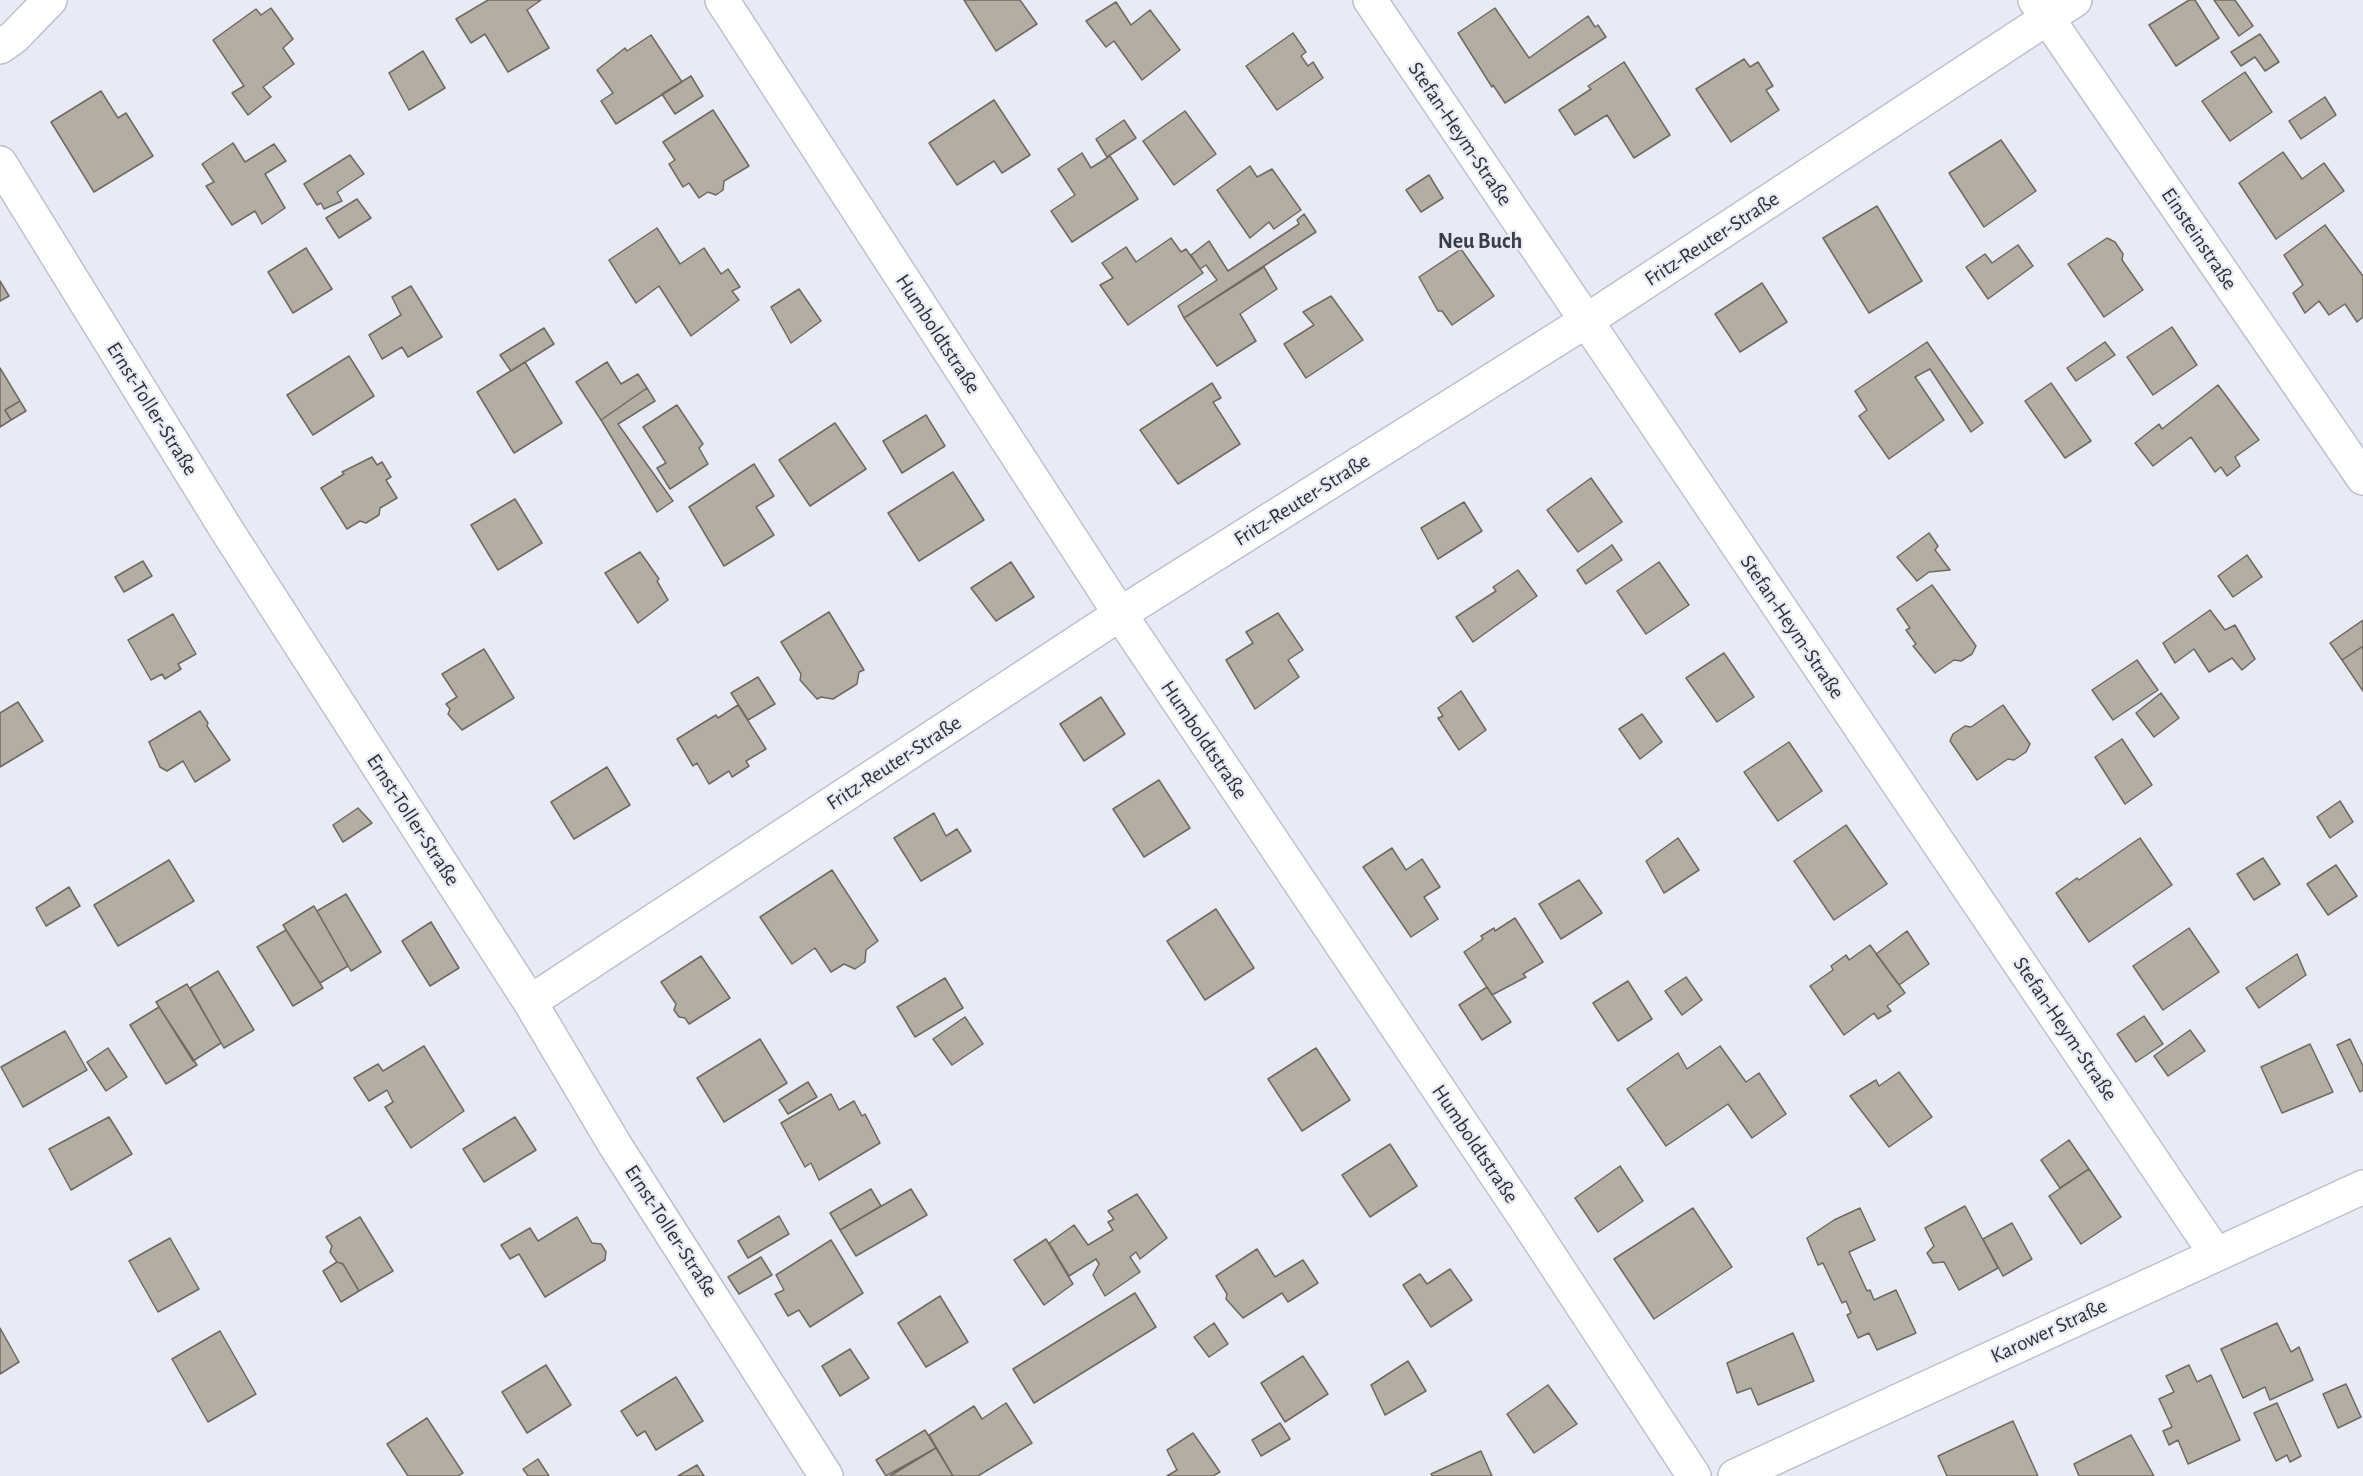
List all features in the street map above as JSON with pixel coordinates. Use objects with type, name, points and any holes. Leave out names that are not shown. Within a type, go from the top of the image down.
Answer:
[{"type":"street","points":[[0,47],[14,37],[50,0]]},
{"type":"street","name":"Humboldtstraße","points":[[722,0],[1120,614],[1694,1476]]},
{"type":"street","name":"Stefan-Heym-Straße","points":[[1370,0],[2215,1253]]},
{"type":"street","name":"Fritz-Reuter-Straße","points":[[530,1002],[1120,614],[1586,321],[2041,10],[2075,0]]},
{"type":"street","name":"Einsteinstraße","points":[[2041,10],[2363,478]]},
{"type":"street","name":"Ernst-Toller-Straße","points":[[0,163],[226,529],[530,1002],[615,1145],[826,1476]]},
{"type":"street","name":"Karower Straße","points":[[1736,1476],[2215,1253],[2363,1187]]},
{"type":"building","points":[[488,0],[541,0],[527,10],[549,48],[508,72],[485,34],[471,43],[456,19]]},
{"type":"building","points":[[964,0],[1020,0],[1037,24],[996,51]]},
{"type":"building","points":[[2189,0],[2195,0],[2219,38],[2176,66],[2149,25]]},
{"type":"building","points":[[2214,0],[2235,0],[2253,26],[2239,36]]},
{"type":"building","points":[[1116,2],[1131,25],[1150,10],[1180,50],[1142,80],[1114,41],[1106,47],[1086,21]]},
{"type":"building","points":[[271,8],[293,39],[283,48],[294,64],[263,87],[271,97],[248,115],[232,93],[244,86],[213,40],[256,9],[261,15]]},
{"type":"building","points":[[1495,8],[1529,58],[1588,16],[1595,27],[1598,25],[1606,37],[1505,103],[1493,85],[1492,87],[1458,33]]},
{"type":"building","points":[[1293,33],[1306,52],[1301,56],[1308,66],[1313,62],[1323,78],[1277,110],[1246,66]]},
{"type":"building","points":[[2260,34],[2279,62],[2265,71],[2255,57],[2241,66],[2231,52]]},
{"type":"building","points":[[651,35],[682,82],[616,124],[601,101],[613,93],[597,70],[625,48],[627,51]]},
{"type":"building","points":[[423,51],[445,88],[409,110],[389,73]]},
{"type":"building","points":[[1744,59],[1750,67],[1758,62],[1773,86],[1766,90],[1779,110],[1731,142],[1696,89]]},
{"type":"building","points":[[1624,62],[1670,135],[1634,158],[1607,115],[1575,135],[1559,110],[1591,89],[1588,86]]},
{"type":"building","points":[[2245,72],[2272,112],[2230,141],[2202,101]]},
{"type":"building","points":[[691,76],[703,96],[675,114],[662,94]]},
{"type":"building","points":[[101,91],[118,118],[126,113],[153,156],[94,192],[51,122]]},
{"type":"building","points":[[2325,97],[2336,115],[2301,139],[2289,121]]},
{"type":"building","points":[[994,100],[1030,155],[1002,173],[994,161],[957,185],[929,143]]},
{"type":"building","points":[[713,110],[749,166],[724,181],[723,190],[716,195],[708,192],[699,198],[689,183],[683,187],[669,164],[675,160],[663,142]]},
{"type":"building","points":[[1185,111],[1216,154],[1174,185],[1143,141]]},
{"type":"building","points":[[1124,120],[1136,138],[1107,157],[1096,139]]},
{"type":"building","points":[[2001,140],[2036,191],[1984,227],[1949,173]]},
{"type":"building","points":[[233,143],[245,162],[274,144],[286,161],[265,174],[285,208],[262,224],[255,211],[232,225],[206,186],[214,182],[202,164]]},
{"type":"building","points":[[2283,152],[2302,179],[2324,163],[2344,191],[2276,239],[2239,183]]},
{"type":"building","points":[[1082,153],[1091,168],[1110,156],[1138,199],[1072,242],[1051,211],[1075,195],[1058,169]]},
{"type":"building","points":[[350,155],[364,174],[337,192],[342,201],[324,209],[321,203],[317,205],[304,184]]},
{"type":"building","points":[[1250,166],[1257,177],[1272,169],[1301,210],[1274,229],[1269,222],[1250,238],[1217,190]]},
{"type":"building","points":[[1429,175],[1443,198],[1421,212],[1406,190]]},
{"type":"building","points":[[357,199],[371,218],[339,238],[326,218]]},
{"type":"building","points":[[1877,206],[1922,281],[1869,313],[1823,238]]},
{"type":"building","points":[[1304,214],[1316,232],[1184,318],[1178,306],[1217,280],[1206,265],[1200,269],[1191,255],[1209,241],[1228,271],[1299,224],[1297,220]]},
{"type":"building","points":[[2325,225],[2363,276],[2363,317],[2357,322],[2345,304],[2329,315],[2319,301],[2305,313],[2293,293],[2303,285],[2284,255]]},
{"type":"building","points":[[657,228],[680,264],[704,248],[721,274],[728,269],[740,287],[732,291],[739,300],[691,336],[659,286],[636,303],[609,260]]},
{"type":"building","points":[[1171,238],[1181,252],[1186,249],[1203,273],[1128,325],[1100,285],[1113,278],[1102,263],[1126,247],[1136,262]]},
{"type":"building","points":[[2107,238],[2115,242],[2123,254],[2122,260],[2143,290],[2104,317],[2068,264]]},
{"type":"building","points":[[2018,245],[2033,266],[1988,299],[1966,267],[1985,254],[1992,263]]},
{"type":"building","points":[[306,248],[332,289],[293,313],[268,272]]},
{"type":"building","points":[[1461,249],[1494,296],[1452,325],[1442,311],[1438,311],[1419,277]]},
{"type":"building","points":[[1264,267],[1277,289],[1240,314],[1256,341],[1217,366],[1184,318]]},
{"type":"building","points":[[0,281],[9,296],[0,301]]},
{"type":"building","points":[[1762,283],[1787,322],[1740,352],[1715,314]]},
{"type":"building","points":[[411,286],[442,337],[408,357],[402,347],[382,359],[369,335],[401,315],[392,297]]},
{"type":"building","points":[[799,289],[821,321],[791,343],[771,307]]},
{"type":"building","points":[[1331,296],[1363,340],[1306,378],[1284,344],[1314,325],[1303,312]]},
{"type":"building","points":[[2172,327],[2197,365],[2153,395],[2127,357]]},
{"type":"building","points":[[544,328],[554,344],[511,371],[500,355]]},
{"type":"building","points":[[1927,342],[1983,423],[1971,432],[1930,369],[1915,377],[1944,420],[1889,459],[1859,416],[1867,410],[1855,391]]},
{"type":"building","points":[[2105,342],[2115,355],[2076,381],[2067,368]]},
{"type":"building","points":[[349,356],[374,396],[313,435],[287,395]]},
{"type":"building","points":[[525,362],[562,423],[514,453],[477,392]]},
{"type":"building","points":[[607,362],[621,384],[638,374],[647,388],[601,420],[576,382]]},
{"type":"building","points":[[0,368],[20,401],[5,410],[11,420],[0,427]]},
{"type":"building","points":[[1212,383],[1221,398],[1213,402],[1240,444],[1178,484],[1140,430]]},
{"type":"building","points":[[2051,383],[2091,441],[2065,458],[2025,401]]},
{"type":"building","points":[[2218,385],[2259,440],[2235,457],[2240,466],[2227,476],[2221,467],[2215,472],[2191,437],[2153,466],[2135,443],[2159,424],[2162,429]]},
{"type":"building","points":[[647,388],[655,401],[618,424],[673,501],[657,512],[601,420]]},
{"type":"building","points":[[20,401],[26,411],[11,420],[5,410]]},
{"type":"building","points":[[677,405],[703,444],[699,448],[708,464],[670,489],[657,468],[666,463],[643,427]]},
{"type":"building","points":[[926,415],[945,446],[902,473],[883,441]]},
{"type":"building","points":[[835,423],[866,469],[810,506],[779,460]]},
{"type":"building","points":[[372,457],[377,465],[382,462],[391,477],[386,480],[397,498],[380,508],[379,515],[366,523],[360,521],[347,529],[321,488],[344,474],[342,472]]},
{"type":"building","points":[[754,464],[774,496],[756,507],[774,535],[724,566],[689,507]]},
{"type":"building","points":[[953,472],[984,520],[919,561],[888,513]]},
{"type":"building","points":[[1591,478],[1622,522],[1578,552],[1547,510]]},
{"type":"building","points":[[515,499],[542,543],[498,570],[471,525]]},
{"type":"building","points":[[1464,502],[1482,531],[1438,559],[1421,528]]},
{"type":"building","points":[[1929,533],[1938,546],[1935,550],[1950,570],[1929,572],[1917,581],[1897,557]]},
{"type":"building","points":[[1612,545],[1622,560],[1586,584],[1577,570]]},
{"type":"building","points":[[640,552],[659,579],[657,581],[668,600],[638,623],[605,573]]},
{"type":"building","points":[[2247,555],[2262,577],[2233,597],[2218,576]]},
{"type":"building","points":[[143,561],[152,576],[124,592],[115,577]]},
{"type":"building","points":[[1011,562],[1034,597],[996,621],[971,588]]},
{"type":"building","points":[[1659,562],[1689,605],[1646,634],[1617,591]]},
{"type":"building","points":[[1518,570],[1537,596],[1473,642],[1456,617],[1496,591],[1493,587]]},
{"type":"building","points":[[1932,585],[1976,646],[1972,654],[1961,661],[1954,660],[1935,673],[1913,646],[1916,644],[1906,630],[1910,628],[1897,609]]},
{"type":"building","points":[[2210,610],[2225,630],[2235,625],[2255,659],[2242,670],[2232,658],[2209,672],[2194,649],[2175,663],[2163,643]]},
{"type":"building","points":[[829,612],[864,670],[859,672],[857,684],[833,699],[821,697],[817,699],[800,680],[801,674],[781,642]]},
{"type":"building","points":[[1278,613],[1303,650],[1288,660],[1299,677],[1255,709],[1226,660],[1253,643],[1246,632]]},
{"type":"building","points":[[173,614],[196,654],[178,664],[181,669],[165,679],[162,674],[151,680],[128,640]]},
{"type":"building","points":[[2363,620],[2363,646],[2342,660],[2330,643]]},
{"type":"building","points":[[2363,646],[2363,691],[2342,660]]},
{"type":"building","points":[[484,649],[514,698],[462,730],[448,714],[450,709],[446,704],[457,697],[442,674]]},
{"type":"building","points":[[1724,653],[1754,697],[1717,722],[1686,678]]},
{"type":"building","points":[[2137,660],[2158,690],[2113,720],[2092,690]]},
{"type":"building","points":[[758,677],[775,704],[748,720],[731,693]]},
{"type":"building","points":[[1461,691],[1486,730],[1459,750],[1438,718],[1443,716],[1438,708]]},
{"type":"building","points":[[2161,693],[2179,718],[2154,737],[2136,713]]},
{"type":"building","points":[[1101,697],[1125,734],[1084,761],[1060,724]]},
{"type":"building","points":[[18,702],[43,741],[0,767],[0,713]]},
{"type":"building","points":[[738,705],[766,749],[746,761],[749,766],[732,777],[729,771],[709,784],[697,763],[693,766],[677,739],[716,715],[718,718]]},
{"type":"building","points":[[2003,705],[2030,744],[2026,752],[2014,760],[2008,759],[1977,780],[1950,741],[1953,734],[1965,726],[1971,727]]},
{"type":"building","points":[[200,711],[208,723],[207,726],[230,760],[195,782],[183,761],[167,771],[160,767],[149,742]]},
{"type":"building","points":[[1642,714],[1662,742],[1640,759],[1619,729]]},
{"type":"building","points":[[2122,739],[2152,785],[2125,804],[2095,757]]},
{"type":"building","points":[[1789,742],[1822,791],[1778,821],[1744,772]]},
{"type":"building","points":[[607,767],[630,805],[574,839],[551,802]]},
{"type":"building","points":[[1159,780],[1190,828],[1144,857],[1113,809]]},
{"type":"building","points":[[2340,801],[2353,822],[2330,838],[2317,817]]},
{"type":"building","points":[[358,808],[372,823],[343,842],[333,825]]},
{"type":"building","points":[[934,813],[946,836],[957,829],[971,851],[921,881],[894,838]]},
{"type":"building","points":[[1846,825],[1887,884],[1834,920],[1794,861]]},
{"type":"building","points":[[1678,838],[1699,870],[1664,893],[1646,861]]},
{"type":"building","points":[[2140,838],[2172,885],[2089,942],[2056,893]]},
{"type":"building","points":[[1392,848],[1406,870],[1422,859],[1440,887],[1424,897],[1438,919],[1411,937],[1363,867]]},
{"type":"building","points":[[2263,858],[2280,884],[2254,900],[2237,874]]},
{"type":"building","points":[[169,860],[194,901],[118,946],[94,905]]},
{"type":"building","points":[[2336,865],[2357,896],[2328,915],[2307,884]]},
{"type":"building","points":[[832,870],[878,941],[866,950],[865,962],[855,969],[844,964],[831,972],[815,948],[792,964],[760,917]]},
{"type":"building","points":[[1579,880],[1602,913],[1561,939],[1539,904]]},
{"type":"building","points":[[69,887],[80,906],[46,926],[36,908]]},
{"type":"building","points":[[346,894],[381,952],[351,971],[317,911]]},
{"type":"building","points":[[314,906],[348,966],[320,983],[283,925]]},
{"type":"building","points":[[1216,909],[1254,968],[1205,1000],[1167,941]]},
{"type":"building","points":[[1515,918],[1543,962],[1523,974],[1526,977],[1492,995],[1464,952],[1483,939],[1481,936],[1494,928],[1495,931]]},
{"type":"building","points":[[431,922],[459,968],[430,986],[402,941]]},
{"type":"building","points":[[2189,928],[2219,972],[2163,1010],[2133,966]]},
{"type":"building","points":[[286,930],[323,988],[293,1006],[257,947]]},
{"type":"building","points":[[1907,931],[1929,964],[1899,985],[1876,954]]},
{"type":"building","points":[[1870,945],[1905,993],[1887,1006],[1891,1011],[1878,1019],[1874,1013],[1844,1035],[1810,986],[1833,970],[1831,966],[1846,955],[1849,960]]},
{"type":"building","points":[[2297,954],[2306,975],[2259,1008],[2246,988]]},
{"type":"building","points":[[701,956],[730,998],[689,1024],[674,1010],[676,1004],[661,982]]},
{"type":"building","points":[[218,971],[254,1030],[224,1048],[190,988]]},
{"type":"building","points":[[1686,977],[1702,1000],[1682,1015],[1665,991]]},
{"type":"building","points":[[945,978],[963,1008],[915,1037],[897,1007]]},
{"type":"building","points":[[1628,981],[1652,1019],[1618,1041],[1593,1003]]},
{"type":"building","points":[[187,984],[221,1043],[193,1061],[156,1002]]},
{"type":"building","points":[[1487,987],[1511,1022],[1482,1040],[1459,1005]]},
{"type":"building","points":[[159,1007],[197,1065],[166,1084],[130,1025]]},
{"type":"building","points":[[2144,1016],[2163,1044],[2136,1062],[2117,1034]]},
{"type":"building","points":[[965,1017],[983,1044],[952,1065],[933,1039]]},
{"type":"building","points":[[2190,1030],[2205,1051],[2168,1076],[2154,1056]]},
{"type":"building","points":[[65,1031],[87,1070],[23,1107],[1,1067]]},
{"type":"building","points":[[760,1039],[787,1083],[724,1122],[697,1078]]},
{"type":"building","points":[[2350,1039],[2363,1066],[2363,1090],[2360,1092],[2337,1045]]},
{"type":"building","points":[[2310,1044],[2333,1092],[2282,1113],[2261,1067]]},
{"type":"building","points":[[424,1046],[464,1111],[411,1148],[385,1107],[393,1102],[387,1090],[369,1101],[354,1078],[378,1064],[383,1071]]},
{"type":"building","points":[[1720,1046],[1746,1082],[1759,1073],[1786,1114],[1752,1138],[1728,1104],[1666,1146],[1627,1089],[1678,1053],[1687,1069]]},
{"type":"building","points":[[108,1048],[127,1077],[106,1091],[87,1062]]},
{"type":"building","points":[[1316,1048],[1350,1100],[1302,1131],[1268,1079]]},
{"type":"building","points":[[1899,1072],[1932,1117],[1889,1147],[1850,1096],[1876,1080],[1879,1086]]},
{"type":"building","points":[[808,1082],[817,1097],[788,1114],[779,1100]]},
{"type":"building","points":[[831,1094],[839,1110],[854,1101],[862,1116],[865,1114],[880,1143],[819,1180],[811,1163],[805,1167],[781,1123]]},
{"type":"building","points":[[109,1117],[132,1154],[71,1190],[49,1149]]},
{"type":"building","points":[[515,1117],[536,1150],[484,1182],[463,1149]]},
{"type":"building","points":[[2069,1140],[2089,1169],[2060,1188],[2041,1160]]},
{"type":"building","points":[[1390,1144],[1417,1186],[1370,1217],[1342,1175]]},
{"type":"building","points":[[1620,1166],[1643,1201],[1598,1232],[1575,1198]]},
{"type":"building","points":[[2089,1169],[2121,1217],[2081,1244],[2049,1196]]},
{"type":"building","points":[[871,1189],[881,1206],[840,1230],[830,1213]]},
{"type":"building","points":[[911,1189],[927,1215],[856,1256],[840,1230]]},
{"type":"building","points":[[1137,1194],[1167,1238],[1140,1259],[1136,1252],[1130,1257],[1140,1272],[1105,1296],[1093,1275],[1099,1264],[1096,1259],[1069,1276],[1049,1243],[1074,1225],[1088,1245],[1113,1230],[1108,1222],[1114,1219],[1108,1211]]},
{"type":"building","points":[[1965,1206],[1998,1268],[1959,1290],[1944,1262],[1933,1263],[1927,1253],[1934,1246],[1925,1228]]},
{"type":"building","points":[[1693,1208],[1732,1267],[1654,1319],[1614,1259]]},
{"type":"building","points":[[1860,1208],[1875,1240],[1849,1252],[1867,1291],[1870,1290],[1874,1300],[1896,1290],[1916,1333],[1877,1350],[1869,1333],[1858,1338],[1847,1315],[1851,1313],[1846,1301],[1842,1303],[1823,1263],[1818,1265],[1807,1238],[1834,1220]]},
{"type":"building","points":[[779,1216],[789,1234],[748,1258],[738,1241]]},
{"type":"building","points":[[360,1217],[393,1271],[359,1291],[343,1264],[337,1262],[330,1252],[332,1246],[326,1237]]},
{"type":"building","points":[[577,1217],[592,1243],[601,1244],[606,1252],[605,1260],[545,1297],[519,1254],[510,1259],[501,1245],[530,1228],[538,1241]]},
{"type":"building","points":[[2012,1223],[2032,1259],[2003,1276],[1983,1239]]},
{"type":"building","points":[[170,1238],[199,1289],[158,1312],[129,1261]]},
{"type":"building","points":[[1046,1239],[1073,1284],[1044,1305],[1014,1260]]},
{"type":"building","points":[[831,1240],[863,1293],[810,1327],[799,1310],[788,1316],[775,1294],[784,1290],[776,1275]]},
{"type":"building","points":[[1257,1249],[1275,1277],[1303,1260],[1318,1283],[1288,1302],[1282,1293],[1243,1318],[1226,1299],[1227,1294],[1216,1276]]},
{"type":"building","points":[[761,1257],[772,1275],[739,1294],[728,1277]]},
{"type":"building","points":[[337,1262],[343,1264],[359,1291],[341,1302],[323,1271]]},
{"type":"building","points":[[1450,1269],[1472,1300],[1431,1327],[1403,1285],[1420,1274],[1427,1284]]},
{"type":"building","points":[[1135,1293],[1156,1327],[1034,1403],[1013,1369]]},
{"type":"building","points":[[940,1296],[968,1342],[926,1367],[898,1323]]},
{"type":"building","points":[[1214,1323],[1228,1344],[1209,1357],[1194,1337]]},
{"type":"building","points":[[2277,1323],[2291,1352],[2299,1347],[2313,1380],[2270,1400],[2265,1387],[2243,1398],[2221,1349]]},
{"type":"building","points":[[0,1328],[19,1362],[0,1374]]},
{"type":"building","points":[[220,1331],[256,1394],[208,1422],[172,1359]]},
{"type":"building","points":[[1793,1333],[1814,1381],[1758,1405],[1751,1388],[1737,1393],[1727,1363]]},
{"type":"building","points":[[850,1349],[869,1378],[840,1396],[822,1366]]},
{"type":"building","points":[[1303,1356],[1328,1394],[1285,1422],[1261,1383]]},
{"type":"building","points":[[1408,1361],[1426,1391],[1385,1415],[1371,1385]]},
{"type":"building","points":[[546,1365],[571,1405],[527,1433],[502,1392]]},
{"type":"building","points":[[2189,1365],[2197,1382],[2211,1375],[2240,1440],[2188,1464],[2178,1440],[2169,1445],[2163,1431],[2172,1427],[2159,1399],[2174,1392],[2166,1376]]},
{"type":"building","points":[[676,1377],[703,1421],[656,1450],[645,1431],[637,1436],[621,1411]]},
{"type":"building","points":[[2346,1384],[2361,1417],[2338,1428],[2323,1394]]},
{"type":"building","points":[[1548,1385],[1577,1424],[1534,1453],[1507,1414]]},
{"type":"building","points":[[1006,1403],[1032,1443],[978,1476],[953,1476],[929,1435],[974,1406],[982,1419]]},
{"type":"building","points":[[2277,1403],[2301,1456],[2290,1462],[2287,1455],[2276,1461],[2254,1413]]},
{"type":"building","points":[[427,1418],[463,1473],[458,1476],[408,1476],[387,1444]]},
{"type":"building","points":[[2013,1421],[2038,1476],[1947,1476],[1938,1456]]},
{"type":"building","points":[[1280,1423],[1290,1439],[1261,1456],[1252,1440]]},
{"type":"building","points":[[925,1430],[936,1448],[886,1476],[876,1460]]},
{"type":"building","points":[[1193,1433],[1220,1472],[1213,1476],[1167,1476],[1177,1470],[1167,1450]]},
{"type":"building","points":[[2131,1435],[2154,1476],[2079,1476],[2074,1464]]},
{"type":"building","points":[[936,1448],[953,1476],[890,1476]]},
{"type":"building","points":[[1481,1451],[1492,1476],[1432,1476],[1431,1474]]},
{"type":"building","points":[[538,1459],[549,1476],[528,1476],[523,1469]]},
{"type":"building","points":[[697,1465],[704,1476],[678,1476]]},
{"type":"district","name":"Neu Buch","points":[[1480,241]]}]
